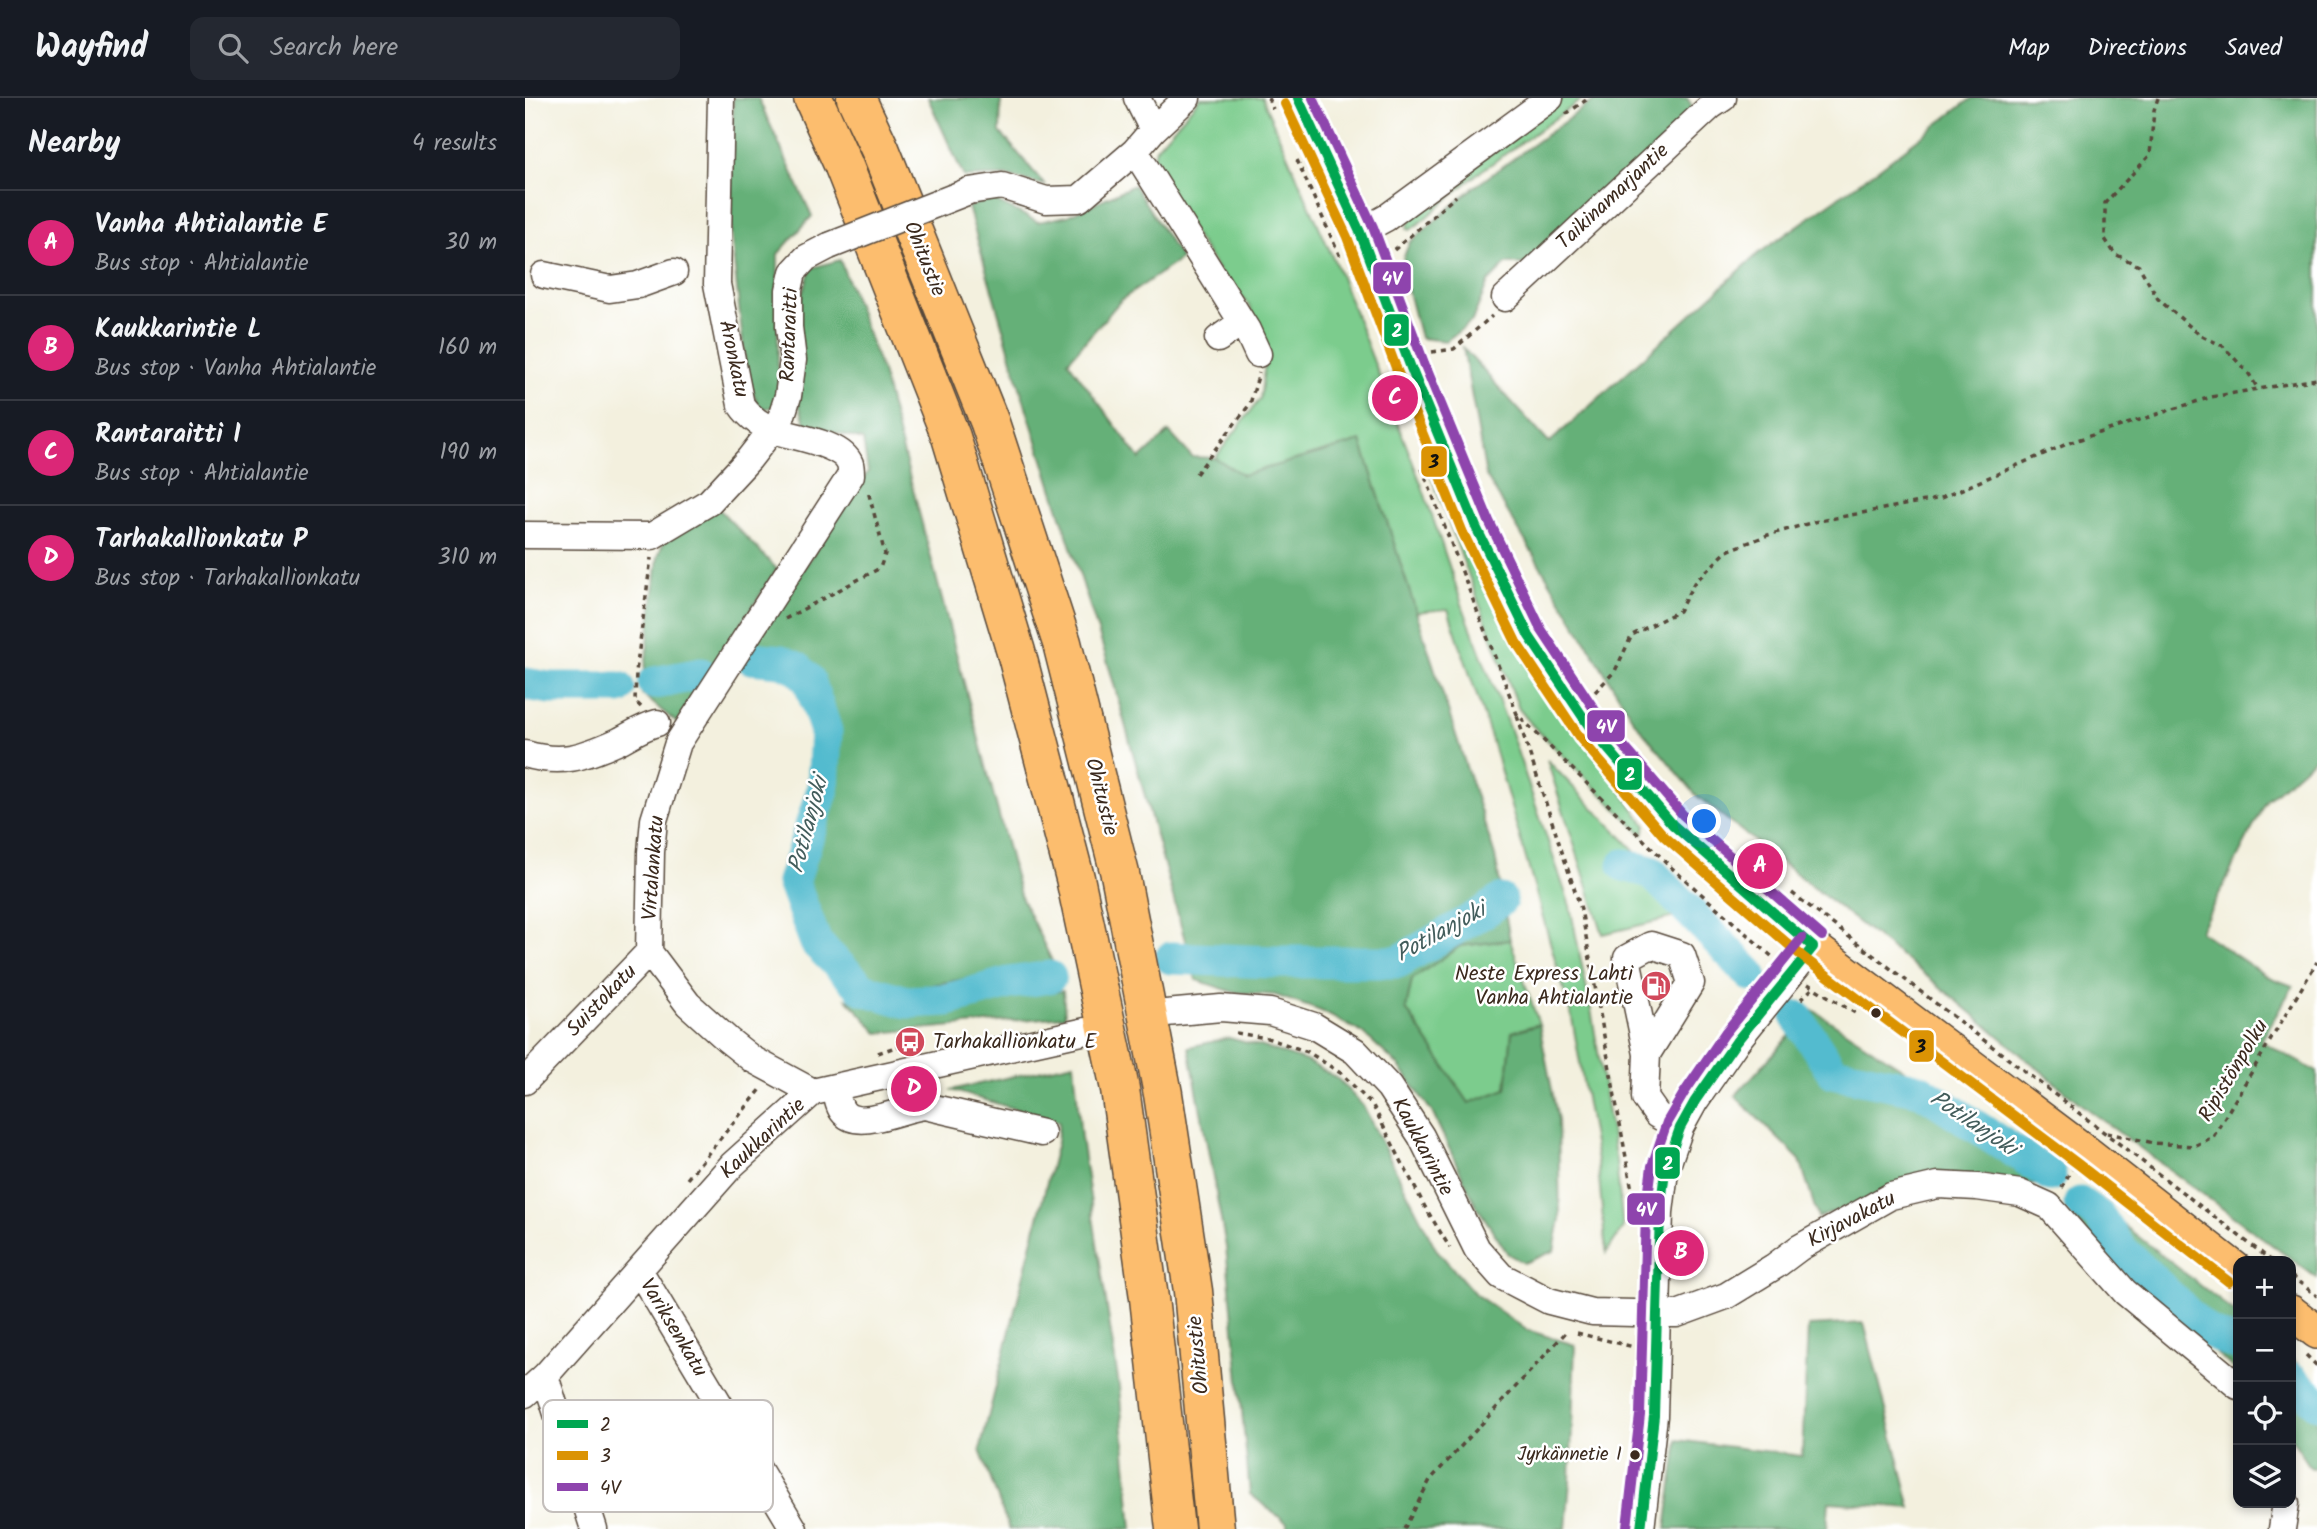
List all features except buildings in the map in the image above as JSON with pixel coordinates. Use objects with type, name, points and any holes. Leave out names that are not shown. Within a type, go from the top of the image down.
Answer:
[{"type":"highway","name":"Ohitustie","points":[[813,98],[843,164],[951,437],[1016,652],[1075,878],[1120,1089],[1149,1298],[1174,1529]]},
{"type":"highway","name":"Ohitustie","points":[[856,98],[880,149],[990,423],[1062,643],[1120,874],[1163,1094],[1193,1291],[1215,1529]]},
{"type":"main road","points":[[1286,104],[1360,232],[1406,357],[1476,527],[1529,636],[1591,729],[1673,825],[1813,947],[2087,1153],[2233,1267]]},
{"type":"main road","points":[[2296,1316],[2317,1332]]},
{"type":"street","name":"Aronkatu","points":[[721,98],[717,284],[741,405],[748,415],[773,430],[818,442],[846,458]]},
{"type":"street","points":[[1137,98],[1153,130]]},
{"type":"street","name":"Rantaraitti","points":[[773,430],[781,418],[793,360],[789,327],[789,290],[793,271],[806,258],[829,246],[969,191],[1002,186],[1046,200],[1079,199],[1135,151],[1187,98]]},
{"type":"street","name":"Taikinamarjantie","points":[[1499,307],[1712,101]]},
{"type":"street","points":[[1360,232],[1554,109]]},
{"type":"street","points":[[1135,151],[1242,322],[1258,354]]},
{"type":"street","points":[[645,263],[717,284]]},
{"type":"street","points":[[544,275],[610,289],[638,285],[674,272]]},
{"type":"street","points":[[1218,339],[1242,322]]},
{"type":"street","points":[[525,535],[652,536],[709,502],[773,430]]},
{"type":"street","name":"Virtalankatu","points":[[649,952],[654,820],[678,743],[851,475],[846,458]]},
{"type":"street","points":[[525,754],[543,760],[569,760],[657,723]]},
{"type":"street","points":[[1641,1529],[1654,1416],[1650,1315],[1665,1171],[1680,1128],[1695,1101],[1736,1042],[1813,947]]},
{"type":"street","points":[[649,952],[688,1004],[728,1040],[752,1059],[824,1090],[849,1118],[879,1118],[925,1106],[1042,1133]]},
{"type":"street","name":"Suistokatu","points":[[525,1081],[649,952]]},
{"type":"street","name":"Kaukkarintie","points":[[1167,1013],[1221,1008],[1270,1012],[1314,1026],[1355,1051],[1389,1087],[1421,1136],[1477,1248],[1501,1276],[1549,1301],[1593,1312],[1650,1315]]},
{"type":"street","name":"Kaukkarintie","points":[[530,1389],[732,1165],[824,1090],[1086,1031]]},
{"type":"street","points":[[1647,1054],[1645,1098],[1657,1115],[1680,1128]]},
{"type":"street","name":"Kirjavakatu","points":[[1650,1315],[1677,1314],[1726,1296],[1799,1248],[1891,1196],[1938,1185],[1977,1188],[2020,1193],[2049,1206],[2125,1292],[2233,1382]]},
{"type":"street","name":"Variksenkatu","points":[[639,1270],[717,1400]]},
{"type":"street","points":[[530,1389],[543,1417]]},
{"type":"street","name":"Variksenkatu","points":[[773,1494],[794,1529]]},
{"type":"street","points":[[2282,1529],[2285,1508]]},
{"type":"street","points":[[586,1512],[594,1529]]},
{"type":"path","points":[[1268,98],[1286,104]]},
{"type":"path","points":[[1554,109],[1589,98]]},
{"type":"path","points":[[2158,98],[2154,110],[2150,155],[2105,203],[2105,239],[2115,254],[2139,266],[2158,299],[2200,335],[2224,346],[2259,389]]},
{"type":"path","points":[[1297,160],[1341,260]]},
{"type":"path","points":[[1394,257],[1394,250],[1461,192]]},
{"type":"path","points":[[1423,353],[1454,349],[1499,307]]},
{"type":"path","points":[[1196,474],[1250,404],[1259,374],[1258,354]]},
{"type":"path","points":[[1591,695],[1615,671],[1632,635],[1678,611],[1694,583],[1727,551],[1768,535],[1814,522],[1941,498],[2074,441],[2211,397],[2317,379]]},
{"type":"path","points":[[785,619],[880,568],[885,554],[870,495],[846,458]]},
{"type":"path","points":[[1419,459],[1517,714],[1581,909],[1638,1226]]},
{"type":"path","points":[[652,536],[635,701],[657,723]]},
{"type":"path","points":[[1517,714],[1672,868],[1790,973],[1862,1018]]},
{"type":"path","points":[[1792,892],[2266,1256]]},
{"type":"path","name":"Ripistönpolku","points":[[2106,1132],[2154,1143],[2194,1146],[2213,1137],[2317,962]]},
{"type":"path","points":[[1800,1000],[1814,988]]},
{"type":"path","points":[[1234,1033],[1267,1038],[1307,1052],[1342,1074],[1373,1106],[1425,1207],[1450,1248]]},
{"type":"path","points":[[2296,1280],[2317,1296]]},
{"type":"path","points":[[1558,1327],[1639,1349],[1650,1315]]},
{"type":"path","points":[[1403,1529],[1430,1480],[1568,1330]]},
{"type":"green space","points":[[733,98],[758,98],[812,216],[778,254],[778,393],[775,407],[760,409],[747,380],[731,234]]},
{"type":"green space","points":[[928,98],[1001,98],[1000,132],[1045,185],[1007,176],[964,177]]},
{"type":"green space","points":[[1200,98],[1262,98],[1337,267],[1422,486],[1463,607],[1511,733],[1570,906],[1592,1015],[1616,1162],[1623,1228],[1606,1253],[1598,1167],[1572,1018],[1492,741],[1448,609],[1416,612],[1361,441],[1243,475],[1215,458],[1260,399],[1266,356],[1250,306],[1227,283],[1151,170],[1156,148]]},
{"type":"green space","points":[[1563,98],[1584,98],[1477,174],[1416,226],[1410,230],[1407,228],[1414,215],[1430,198],[1502,141]]},
{"type":"green space","points":[[1597,98],[1687,98],[1692,113],[1533,264],[1506,264],[1488,282],[1472,321],[1446,341],[1420,338],[1401,265],[1409,243],[1473,188]]},
{"type":"green space","points":[[1972,98],[2317,98],[2317,756],[2267,800],[2200,931],[2266,976],[2293,986],[2261,1041],[2317,1072],[2317,1278],[2296,1263],[2296,1256],[2287,1256],[2083,1106],[1938,985],[1697,796],[1634,721],[1486,476],[1463,348],[1549,443],[1759,253],[1877,170]]},
{"type":"green space","points":[[1134,185],[1181,259],[1121,300],[1068,361],[1140,459],[1169,432],[1192,457],[1215,458],[1243,475],[1361,441],[1495,856],[1510,940],[1460,946],[1412,979],[1406,1009],[1469,1103],[1506,1089],[1512,1032],[1539,1024],[1558,1120],[1560,1219],[1554,1251],[1524,1263],[1508,1254],[1476,1205],[1432,1112],[1398,1065],[1363,1033],[1321,1011],[1275,995],[1233,992],[1196,980],[1108,663],[1021,391],[968,207],[991,199],[1038,222],[1067,216]]},
{"type":"green space","points":[[840,260],[882,372],[1020,895],[1053,963],[903,990],[867,977],[829,938],[807,876],[837,789],[835,726],[805,655],[749,650],[868,472],[863,440],[806,425],[799,405],[799,304],[811,268]]},
{"type":"green space","points":[[1430,446],[1532,666],[1646,826],[1643,835],[1519,709],[1421,449]]},
{"type":"green space","points":[[716,506],[777,569],[677,723],[642,694],[658,557],[666,536]]},
{"type":"green space","points":[[1547,760],[1642,858],[1679,916],[1603,934]]},
{"type":"green space","points":[[1510,940],[1539,1024],[1512,1032],[1506,1089],[1469,1103],[1406,1009],[1412,979],[1460,946]]},
{"type":"green space","points":[[1063,991],[1065,1016],[878,1033],[847,999],[921,1015],[1012,996]]},
{"type":"green space","points":[[1813,1010],[2052,1166],[2043,1186],[1981,1175],[1888,1191],[1818,1218],[1800,1160],[1735,1096]]},
{"type":"green space","points":[[1229,1038],[1306,1061],[1337,1078],[1363,1106],[1436,1249],[1475,1294],[1527,1330],[1575,1345],[1566,1529],[1287,1529],[1287,1523],[1250,1494],[1226,1247],[1189,1047]]},
{"type":"green space","points":[[1074,1063],[1081,1138],[1119,1386],[1132,1529],[1009,1529],[980,1450],[1057,1142],[1059,1122],[951,1090]]},
{"type":"green space","points":[[2079,1190],[2233,1311],[2233,1368],[2121,1271],[2065,1209]]},
{"type":"green space","points":[[1864,1323],[1911,1508],[1829,1502],[1827,1529],[1666,1529],[1678,1440],[1802,1456],[1808,1326]]},
{"type":"green space","points":[[2296,1363],[2317,1382],[2317,1468],[2311,1468],[2296,1446]]},
{"type":"waterway","name":"Potilanjoki","points":[[751,658],[781,661],[797,668],[809,680],[826,731],[823,789],[793,882],[816,943],[863,989],[907,1002],[947,1000],[1009,983],[1050,977]]},
{"type":"waterway","name":"Potilanjoki","points":[[654,683],[701,674]]},
{"type":"waterway","name":"Potilanjoki","points":[[525,684],[550,688],[619,688]]},
{"type":"waterway","name":"Potilanjoki","points":[[1624,865],[1651,872],[1751,975]]},
{"type":"waterway","name":"Potilanjoki","points":[[1171,958],[1272,962],[1398,962],[1501,900]]},
{"type":"waterway","name":"Potilanjoki","points":[[1797,1017],[1833,1072],[1921,1090],[2050,1175]]},
{"type":"waterway","name":"Potilanjoki","points":[[2080,1203],[2099,1216],[2119,1247],[2206,1331],[2233,1343]]},
{"type":"waterway","name":"Potilanjoki","points":[[2295,1382],[2317,1403]]},
{"type":"transit line","name":"2","points":[[1298,98],[1360,232],[1411,368],[1476,527],[1529,636],[1591,729],[1673,825],[1813,947]]},
{"type":"transit line","name":"4V","points":[[1313,98],[1373,227],[1424,363],[1489,521],[1541,629],[1602,721],[1683,815],[1822,936]]},
{"type":"transit line","name":"3","points":[[1285,104],[1347,237],[1398,373],[1463,533],[1516,642],[1580,738],[1664,836],[1804,958],[2078,1164],[2229,1282]]},
{"type":"transit line","name":"4V","points":[[1627,1527],[1640,1415],[1646,1212],[1652,1166],[1667,1122],[1684,1093],[1725,1033],[1802,938]]},
{"type":"transit line","name":"2","points":[[1641,1529],[1654,1416],[1660,1212],[1665,1171],[1680,1128],[1695,1101],[1736,1042],[1813,947]]},
{"type":"place","name":"Rantaraitti I","points":[[1395,398]]},
{"type":"place","name":"Vanha Ahtialantie E","points":[[1760,866]]},
{"type":"place","name":"Neste Express Lahti Vanha Ahtialantie","points":[[1656,986]]},
{"type":"place","name":"Tarhakallionkatu E","points":[[910,1042]]},
{"type":"place","name":"Tarhakallionkatu P","points":[[914,1089]]},
{"type":"place","name":"Kaukkarintie L","points":[[1681,1253]]},
{"type":"place","name":"Jyrkännetie I","points":[[1635,1455]]}]
